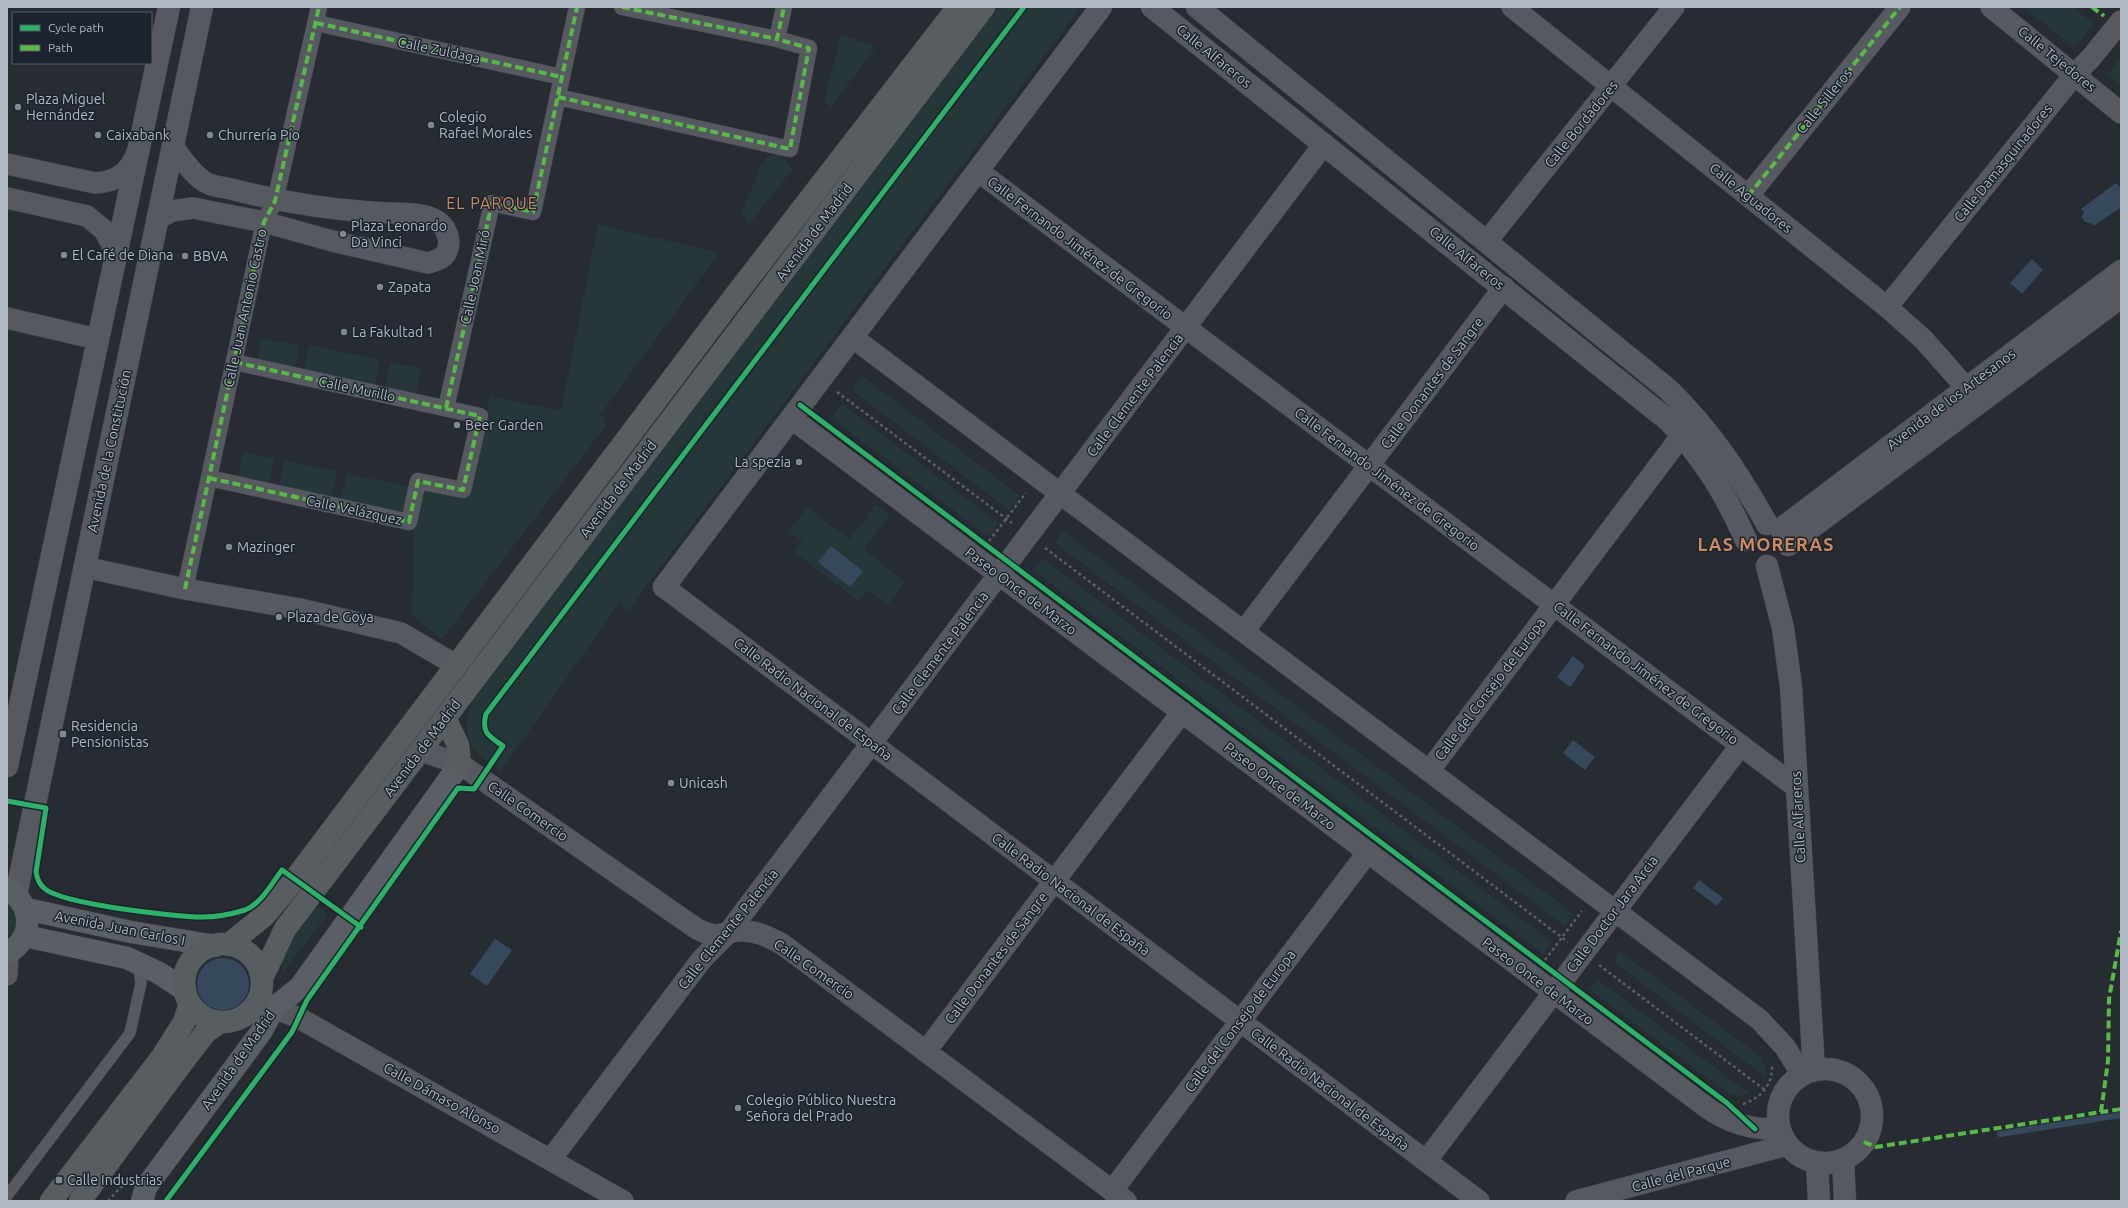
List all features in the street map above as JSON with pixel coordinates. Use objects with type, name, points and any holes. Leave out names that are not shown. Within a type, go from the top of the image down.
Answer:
[{"type":"main road","name":"Avenida de Madrid","points":[[222,945],[264,916],[295,879],[736,295],[958,7]]},
{"type":"main road","name":"Avenida de Madrid","points":[[262,978],[285,929],[984,7]]},
{"type":"main road","points":[[445,718],[458,745],[460,764]]},
{"type":"main road","name":"Avenida de Madrid","points":[[140,1196],[261,1032],[266,1005],[300,987],[460,764]]},
{"type":"main road","points":[[8,952],[16,947],[25,936],[28,920],[16,898]]},
{"type":"main road","name":"Avenida Juan Carlos I","points":[[16,898],[132,932],[222,945]]},
{"type":"main road","name":"Avenida Juan Carlos I","points":[[25,936],[127,958],[159,972],[188,997]]},
{"type":"main road","points":[[51,1201],[162,1057],[184,1022],[188,997],[185,975],[191,962],[202,952],[222,945],[239,948],[252,957],[258,967],[262,978],[262,988],[266,1005],[232,1021],[220,1022],[203,1016],[188,997]]},
{"type":"main road","points":[[80,1201],[206,1032],[220,1022]]},
{"type":"street","points":[[7,766],[169,7]]},
{"type":"street","name":"Avenida de la Constitución","points":[[16,898],[202,7]]},
{"type":"street","name":"Calle Juan Antonio Castro","points":[[185,589],[264,222],[276,200],[319,7]]},
{"type":"street","name":"Calle Joan Miró","points":[[446,408],[492,203],[533,212],[577,7]]},
{"type":"street","points":[[558,97],[790,149],[809,48],[777,39],[622,7]]},
{"type":"street","points":[[777,39],[784,7]]},
{"type":"street","points":[[664,587],[1101,7]]},
{"type":"street","name":"Calle Alfareros","points":[[1152,7],[1650,405],[1682,435],[1701,457],[1726,497],[1746,540]]},
{"type":"street","name":"Calle Aguadores","points":[[1512,7],[1887,307],[1924,339],[1973,394]]},
{"type":"street","name":"Calle Bordadores","points":[[1487,241],[1674,7]]},
{"type":"street","name":"Calle Silleros","points":[[1748,196],[1900,7]]},
{"type":"street","name":"Calle Tejedores","points":[[1991,7],[2121,113]]},
{"type":"street","name":"Calle Alfareros","points":[[1209,11],[1487,241],[1651,374],[1686,407],[1705,429],[1732,463],[1779,532]]},
{"type":"street","name":"Calle Damasquinadores","points":[[1887,307],[2075,74],[2090,59],[2121,21]]},
{"type":"street","name":"Calle Zuldaga","points":[[316,23],[562,77]]},
{"type":"street","name":"Calle Clemente Palencia","points":[[551,1159],[702,959],[728,933],[872,744],[1324,144]]},
{"type":"street","points":[[157,219],[172,211],[193,208],[264,222],[332,241],[428,263],[446,254],[448,246],[448,234],[443,226],[435,219],[420,216],[356,211],[276,200],[203,182],[191,170],[173,146]]},
{"type":"street","points":[[7,164],[95,183],[104,183],[120,176],[128,170],[137,152]]},
{"type":"street","name":"Calle Fernando Jiménez de Gregorio","points":[[978,171],[1796,787]]},
{"type":"street","points":[[7,198],[87,216],[104,230],[116,252]]},
{"type":"street","name":"Avenida de los Artesanos","points":[[1973,394],[2121,271]]},
{"type":"street","name":"Calle Donantes de Sangre","points":[[1244,631],[1504,287]]},
{"type":"street","name":"Avenida de los Artesanos","points":[[1779,532],[1973,394],[2121,297]]},
{"type":"street","points":[[7,318],[97,339]]},
{"type":"street","points":[[852,337],[1760,1020],[1808,1072]]},
{"type":"street","name":"Calle Murillo","points":[[234,362],[480,416]]},
{"type":"street","name":"Calle Velázquez","points":[[209,478],[409,522],[418,480],[463,490],[480,416]]},
{"type":"street","name":"Paseo Once de Marzo","points":[[791,418],[1004,568],[1182,712],[1368,852],[1558,986],[1718,1115],[1745,1126],[1783,1137]]},
{"type":"street","name":"Calle del Consejo de Europa","points":[[1429,771],[1682,435]]},
{"type":"street","points":[[1759,525],[1779,532],[1788,550],[1782,560],[1772,566],[1767,566],[1759,564],[1749,556],[1746,540],[1752,529],[1759,525]]},
{"type":"street","name":"Calle Alfareros","points":[[1767,566],[1783,628],[1789,666],[1796,787],[1808,1072]]},
{"type":"street","points":[[84,567],[185,589],[300,609],[401,633],[456,665]]},
{"type":"street","name":"Calle Radio Nacional de España","points":[[664,587],[1479,1201]]},
{"type":"street","name":"Calle Donantes de Sangre","points":[[926,1051],[1182,712]]},
{"type":"street","name":"Calle Doctor Jara Arcia","points":[[1426,1161],[1558,986],[1594,962],[1615,911],[1741,745]]},
{"type":"street","name":"Calle Comercio","points":[[421,751],[460,764],[687,923],[710,934],[722,935],[749,931],[782,944],[1119,1196]]},
{"type":"street","name":"Calle del Consejo de Europa","points":[[1119,1196],[1240,1021],[1368,852]]},
{"type":"street","points":[[7,975],[8,952]]},
{"type":"street","name":"Calle Dámaso Alonso","points":[[266,1005],[299,1018],[623,1201]]},
{"type":"street","points":[[1835,1070],[1848,1075],[1864,1089],[1870,1101],[1872,1115],[1868,1136],[1860,1148],[1843,1160],[1830,1163],[1817,1163],[1800,1157],[1783,1137],[1777,1111],[1783,1094],[1794,1080],[1808,1072],[1835,1070]]},
{"type":"street","name":"Calle del Parque","points":[[1576,1201],[1783,1137]]},
{"type":"street","points":[[1843,1160],[1845,1201]]},
{"type":"street","points":[[1817,1163],[1819,1201]]},
{"type":"lane","points":[[7,1196],[130,1033],[141,983],[138,963]]},
{"type":"path","points":[[832,396],[840,386]]},
{"type":"path","points":[[836,391],[1765,1090]]},
{"type":"path","points":[[986,545],[1027,492],[1020,487]]},
{"type":"path","points":[[980,541],[986,545],[1004,568]]},
{"type":"path","points":[[1542,964],[1582,912],[1575,907]]},
{"type":"path","points":[[1536,959],[1542,964],[1558,986]]},
{"type":"path","points":[[1739,1104],[1752,1101],[1765,1090],[1772,1075],[1771,1062]]},
{"type":"shaded area","points":[[999,7],[1081,7],[627,612],[619,603],[501,771],[482,757],[470,742],[467,734],[467,725],[468,714],[472,702]]},
{"type":"shaded area","points":[[2023,7],[2073,7],[2094,24],[2074,48]]},
{"type":"shaded area","points":[[841,35],[876,47],[831,107],[824,101]]},
{"type":"shaded area","points":[[2121,58],[2121,87],[2107,75]]},
{"type":"shaded area","points":[[774,151],[789,163],[792,170],[749,224],[741,215],[761,165]]},
{"type":"shaded area","points":[[598,224],[719,253],[600,415],[604,419],[605,427],[442,639],[412,616],[414,530],[423,490],[467,499],[490,396],[561,411]]},
{"type":"shaded area","points":[[261,338],[299,346],[295,369],[257,362]]},
{"type":"shaded area","points":[[309,345],[380,360],[375,386],[303,371]]},
{"type":"shaded area","points":[[390,362],[421,368],[416,394],[385,388]]},
{"type":"shaded area","points":[[862,376],[1020,496],[1009,510],[852,390]]},
{"type":"shaded area","points":[[842,404],[999,523],[989,537],[831,418]]},
{"type":"shaded area","points":[[243,452],[274,458],[269,484],[238,478]]},
{"type":"shaded area","points":[[284,461],[337,471],[332,496],[279,486]]},
{"type":"shaded area","points":[[347,474],[412,487],[407,513],[341,499]]},
{"type":"shaded area","points":[[875,504],[890,515],[864,550],[905,582],[888,605],[868,590],[859,601],[794,552],[802,541],[789,531],[807,507],[849,539],[869,516],[868,515]]},
{"type":"shaded area","points":[[1063,531],[1574,914],[1565,926],[1055,543]]},
{"type":"shaded area","points":[[1042,558],[1552,942],[1543,954],[1033,570]]},
{"type":"shaded area","points":[[7,902],[16,917],[16,926],[7,941]]},
{"type":"shaded area","points":[[317,906],[328,914],[283,972],[282,965],[288,947]]},
{"type":"shaded area","points":[[1620,951],[1762,1058],[1765,1067],[1765,1077],[1613,961]]},
{"type":"shaded area","points":[[1597,979],[1750,1094],[1740,1096],[1729,1094],[1589,989]]},
{"type":"water","points":[[2116,183],[2121,189],[2121,207],[2094,226],[2091,223],[2085,222],[2082,217],[2084,212],[2081,209]]},
{"type":"water","points":[[2032,259],[2043,270],[2022,294],[2010,283]]},
{"type":"water","points":[[831,546],[863,571],[850,587],[818,562]]},
{"type":"water","points":[[1573,656],[1585,666],[1570,687],[1557,677]]},
{"type":"water","points":[[1573,740],[1595,757],[1585,770],[1563,753]]},
{"type":"water","points":[[1699,880],[1723,898],[1717,906],[1693,888]]},
{"type":"water","points":[[495,939],[512,950],[487,986],[470,974]]},
{"type":"water","points":[[218,958],[228,958],[242,965],[249,979],[249,989],[242,1003],[228,1010],[218,1010],[208,1006],[201,999],[197,989],[197,979],[201,969],[208,962]]},
{"type":"waterway","points":[[2000,1134],[2121,1115]]},
{"type":"marked path","points":[[185,589],[264,222],[275,201],[319,7]]},
{"type":"marked path","points":[[446,408],[492,203],[533,212],[577,7]]},
{"type":"marked path","points":[[622,7],[777,39]]},
{"type":"marked path","points":[[558,97],[790,149],[809,48],[777,39],[784,7]]},
{"type":"marked path","points":[[1748,196],[1900,7]]},
{"type":"marked path","points":[[2092,7],[2104,16]]},
{"type":"marked path","points":[[316,23],[562,77]]},
{"type":"marked path","points":[[209,478],[409,522],[418,481],[463,490],[480,416],[234,362]]},
{"type":"marked path","points":[[2101,1112],[2108,1061],[2109,999],[2121,931]]},
{"type":"marked path","points":[[1864,1142],[1876,1147],[2121,1109]]},
{"type":"cycle path","points":[[166,1201],[292,1032],[307,1000],[458,788],[474,789],[503,746],[485,730],[486,714],[1024,7]]},
{"type":"cycle path","points":[[800,405],[1727,1103],[1755,1129]]},
{"type":"cycle path","points":[[7,801],[46,808],[36,872],[41,885],[54,894],[94,904],[145,912],[202,917],[224,915],[235,913],[251,907],[266,893],[282,870],[361,927]]},
{"type":"place","name":"Plaza Miguel Hernández","points":[[18,107]]},
{"type":"place","name":"Colegio Rafael Morales","points":[[431,125]]},
{"type":"place","name":"Caixabank","points":[[98,135]]},
{"type":"place","name":"Churrería Pío","points":[[210,135]]},
{"type":"place","name":"Plaza Leonardo Da Vinci","points":[[343,234]]},
{"type":"place","name":"El Café de Diana","points":[[64,255]]},
{"type":"place","name":"BBVA","points":[[185,256]]},
{"type":"place","name":"Zapata","points":[[380,287]]},
{"type":"place","name":"La Fakultad 1","points":[[344,332]]},
{"type":"place","name":"Beer Garden","points":[[457,425]]},
{"type":"place","name":"La spezia","points":[[799,462]]},
{"type":"place","name":"Mazinger","points":[[229,547]]},
{"type":"place","name":"Plaza de Goya","points":[[279,617]]},
{"type":"place","name":"Residencia Pensionistas","points":[[63,734]]},
{"type":"place","name":"Unicash","points":[[671,783]]},
{"type":"place","name":"Colegio Público Nuestra Señora del Prado","points":[[738,1108]]},
{"type":"place","name":"Calle Industrias","points":[[59,1180]]},
{"type":"district","name":"EL PARQUE","points":[[492,203]]},
{"type":"district","name":"LAS MORERAS","points":[[1766,544]]}]
